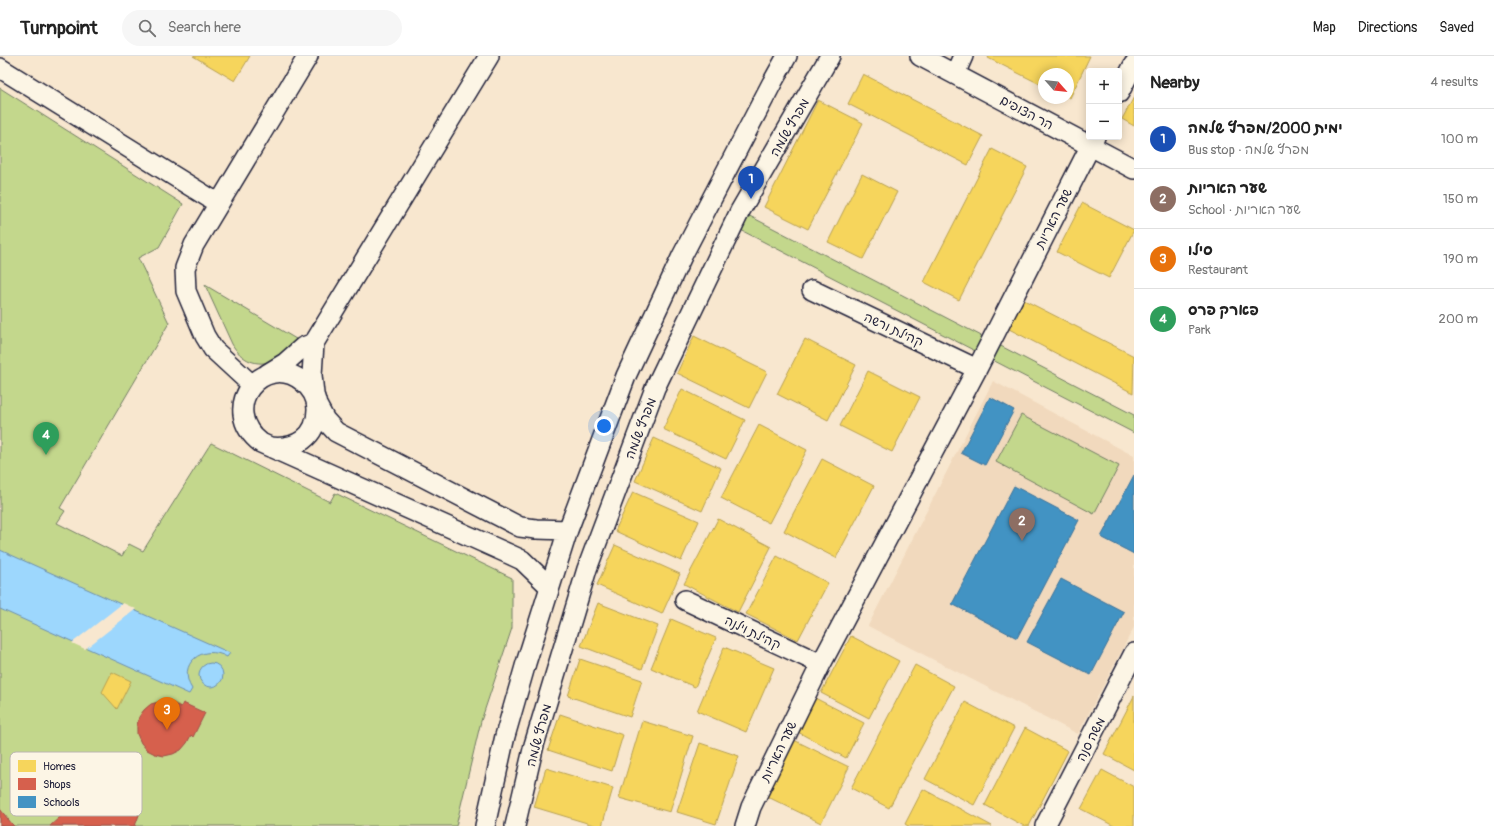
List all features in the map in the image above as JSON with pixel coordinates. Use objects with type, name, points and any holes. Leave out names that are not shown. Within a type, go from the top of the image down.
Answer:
[{"type":"street","points":[[258,381],[214,349],[205,336],[186,291],[185,268],[194,245],[308,56]]},
{"type":"street","points":[[270,447],[280,448],[291,446],[300,442],[309,435],[317,416],[312,375],[314,343],[489,56]]},
{"type":"street","points":[[771,56],[772,82]]},
{"type":"street","points":[[485,826],[505,736],[550,587],[568,530],[626,376],[682,256],[787,56]]},
{"type":"street","name":"מפרץ שלמה","points":[[515,826],[534,745],[587,569],[655,388],[740,211],[830,56]]},
{"type":"street","name":"הר הצופים","points":[[920,56],[1093,141],[1134,169]]},
{"type":"street","points":[[954,74],[964,56]]},
{"type":"street","points":[[1122,87],[1134,64]]},
{"type":"street","points":[[0,68],[219,204]]},
{"type":"street","name":"שער האריות","points":[[745,826],[751,806],[821,664],[977,369],[1093,141]]},
{"type":"street","name":"קהילת ורשה","points":[[812,290],[977,369]]},
{"type":"street","points":[[314,343],[303,347],[285,363],[258,381],[246,393],[242,412],[247,430],[253,437],[261,443],[522,560],[550,587]]},
{"type":"street","points":[[258,381],[275,373],[287,373],[298,377],[307,384],[325,420],[336,432],[520,527],[568,530]]},
{"type":"street","name":"קהילת וילנה","points":[[685,600],[821,664]]},
{"type":"street","name":"משה סנה","points":[[1045,826],[1134,653]]},
{"type":"shaded area","points":[[993,381],[1134,456],[1134,627],[1078,734],[868,626]]},
{"type":"green space","points":[[0,88],[183,204],[159,247],[138,258],[169,323],[60,508],[65,511],[57,523],[122,556],[129,544],[143,551],[211,443],[330,502],[335,493],[512,578],[512,628],[481,721],[456,826],[0,826]]},
{"type":"green space","points":[[740,211],[1134,415],[1134,433],[733,226]]},
{"type":"green space","points":[[205,285],[296,339],[290,348],[275,360],[262,363],[250,361],[240,354],[232,344]]},
{"type":"green space","points":[[1021,415],[1119,466],[1094,514],[996,462]]},
{"type":"water","points":[[0,550],[230,653],[227,657],[218,653],[209,653],[201,654],[194,658],[187,671],[188,680],[192,689],[189,694],[0,609]]},
{"type":"water","points":[[211,663],[220,666],[223,675],[220,684],[211,687],[202,684],[199,675],[202,666]]},
{"type":"pier","points":[[123,603],[136,609],[85,649],[72,643]]},
{"type":"building: Homes","points":[[193,56],[250,56],[235,81]]},
{"type":"building: Homes","points":[[989,56],[1090,56],[1074,90],[1074,68],[1038,68],[1038,83],[988,58]]},
{"type":"building: Homes","points":[[863,74],[983,136],[968,165],[848,104]]},
{"type":"building: Homes","points":[[1134,97],[1134,126],[1122,119]]},
{"type":"building: Homes","points":[[818,100],[863,123],[808,229],[764,207]]},
{"type":"building: Homes","points":[[992,149],[1027,167],[959,300],[924,282]]},
{"type":"building: Homes","points":[[862,174],[897,192],[863,259],[828,242]]},
{"type":"building: Homes","points":[[1082,203],[1134,230],[1109,278],[1057,252]]},
{"type":"building: Homes","points":[[1022,299],[1134,356],[1133,393],[1007,328]]},
{"type":"building: Homes","points":[[694,336],[767,372],[749,408],[677,373]]},
{"type":"building: Homes","points":[[805,339],[856,365],[828,420],[777,394]]},
{"type":"building: Homes","points":[[868,371],[920,397],[892,452],[840,426]]},
{"type":"building: Homes","points":[[682,389],[745,420],[726,459],[663,429]]},
{"type":"building: Homes","points":[[759,425],[807,450],[769,523],[721,498]]},
{"type":"building: Homes","points":[[654,438],[721,468],[702,511],[635,481]]},
{"type":"building: Homes","points":[[822,459],[874,486],[836,558],[784,531]]},
{"type":"building: Homes","points":[[633,492],[699,521],[681,561],[615,531]]},
{"type":"building: Homes","points":[[718,519],[771,547],[738,612],[684,584]]},
{"type":"building: Homes","points":[[615,545],[680,574],[662,614],[597,585]]},
{"type":"building: Homes","points":[[777,556],[828,583],[798,640],[746,614]]},
{"type":"building: Homes","points":[[598,603],[658,626],[642,669],[581,646]]},
{"type":"building: Homes","points":[[671,619],[716,638],[695,687],[651,668]]},
{"type":"building: Homes","points":[[851,636],[899,661],[869,718],[821,693]]},
{"type":"building: Homes","points":[[724,647],[774,668],[746,732],[697,711]]},
{"type":"building: Homes","points":[[580,659],[642,680],[630,717],[568,696]]},
{"type":"building: Homes","points":[[915,665],[954,686],[889,808],[851,788]]},
{"type":"building: Homes","points":[[112,672],[131,681],[117,709],[102,692]]},
{"type":"building: Homes","points":[[1134,696],[1134,770],[1104,754]]},
{"type":"building: Homes","points":[[813,697],[864,723],[846,758],[796,731]]},
{"type":"building: Homes","points":[[164,701],[174,703],[183,709],[189,718],[191,728],[189,738],[183,747],[174,753],[164,755],[154,753],[145,747],[139,738],[137,728],[139,718],[145,709],[154,703]]},
{"type":"building: Homes","points":[[965,702],[1014,728],[974,805],[925,779]]},
{"type":"building: Homes","points":[[560,714],[623,735],[612,771],[548,750]]},
{"type":"building: Homes","points":[[642,721],[693,736],[670,812],[619,798]]},
{"type":"building: Homes","points":[[1025,728],[1068,751],[1029,826],[1024,826],[985,805]]},
{"type":"building: Homes","points":[[794,740],[849,767],[821,823],[766,796]]},
{"type":"building: Homes","points":[[700,743],[739,756],[716,824],[677,812]]},
{"type":"building: Homes","points":[[546,768],[613,788],[602,826],[597,826],[534,807]]},
{"type":"building: Homes","points":[[1102,770],[1134,787],[1134,826],[1114,826],[1081,809]]},
{"type":"building: Homes","points":[[923,789],[992,826],[908,826],[905,824]]},
{"type":"building: Shops","points":[[168,702],[181,707],[183,703],[205,713],[193,737],[191,735],[181,750],[164,756],[147,750],[141,743],[137,734],[139,717],[144,710],[151,704]]},
{"type":"building: Shops","points":[[0,809],[12,824],[14,826],[0,826]]},
{"type":"building: Shops","points":[[61,816],[139,816],[135,826],[50,826]]},
{"type":"building: Schools","points":[[990,397],[1014,410],[985,465],[961,453]]},
{"type":"building: Schools","points":[[1134,475],[1134,554],[1101,537]]},
{"type":"building: Schools","points":[[1014,486],[1079,520],[1017,638],[952,604]]},
{"type":"building: Schools","points":[[1061,579],[1124,612],[1091,675],[1027,642]]},
{"type":"place","name":"ימית 2000/מפרץ שלמה","points":[[751,199]]},
{"type":"place","name":"פארק פרס","points":[[46,455]]},
{"type":"place","name":"שער האריות","points":[[1022,541]]},
{"type":"place","name":"סילו","points":[[167,730]]}]
